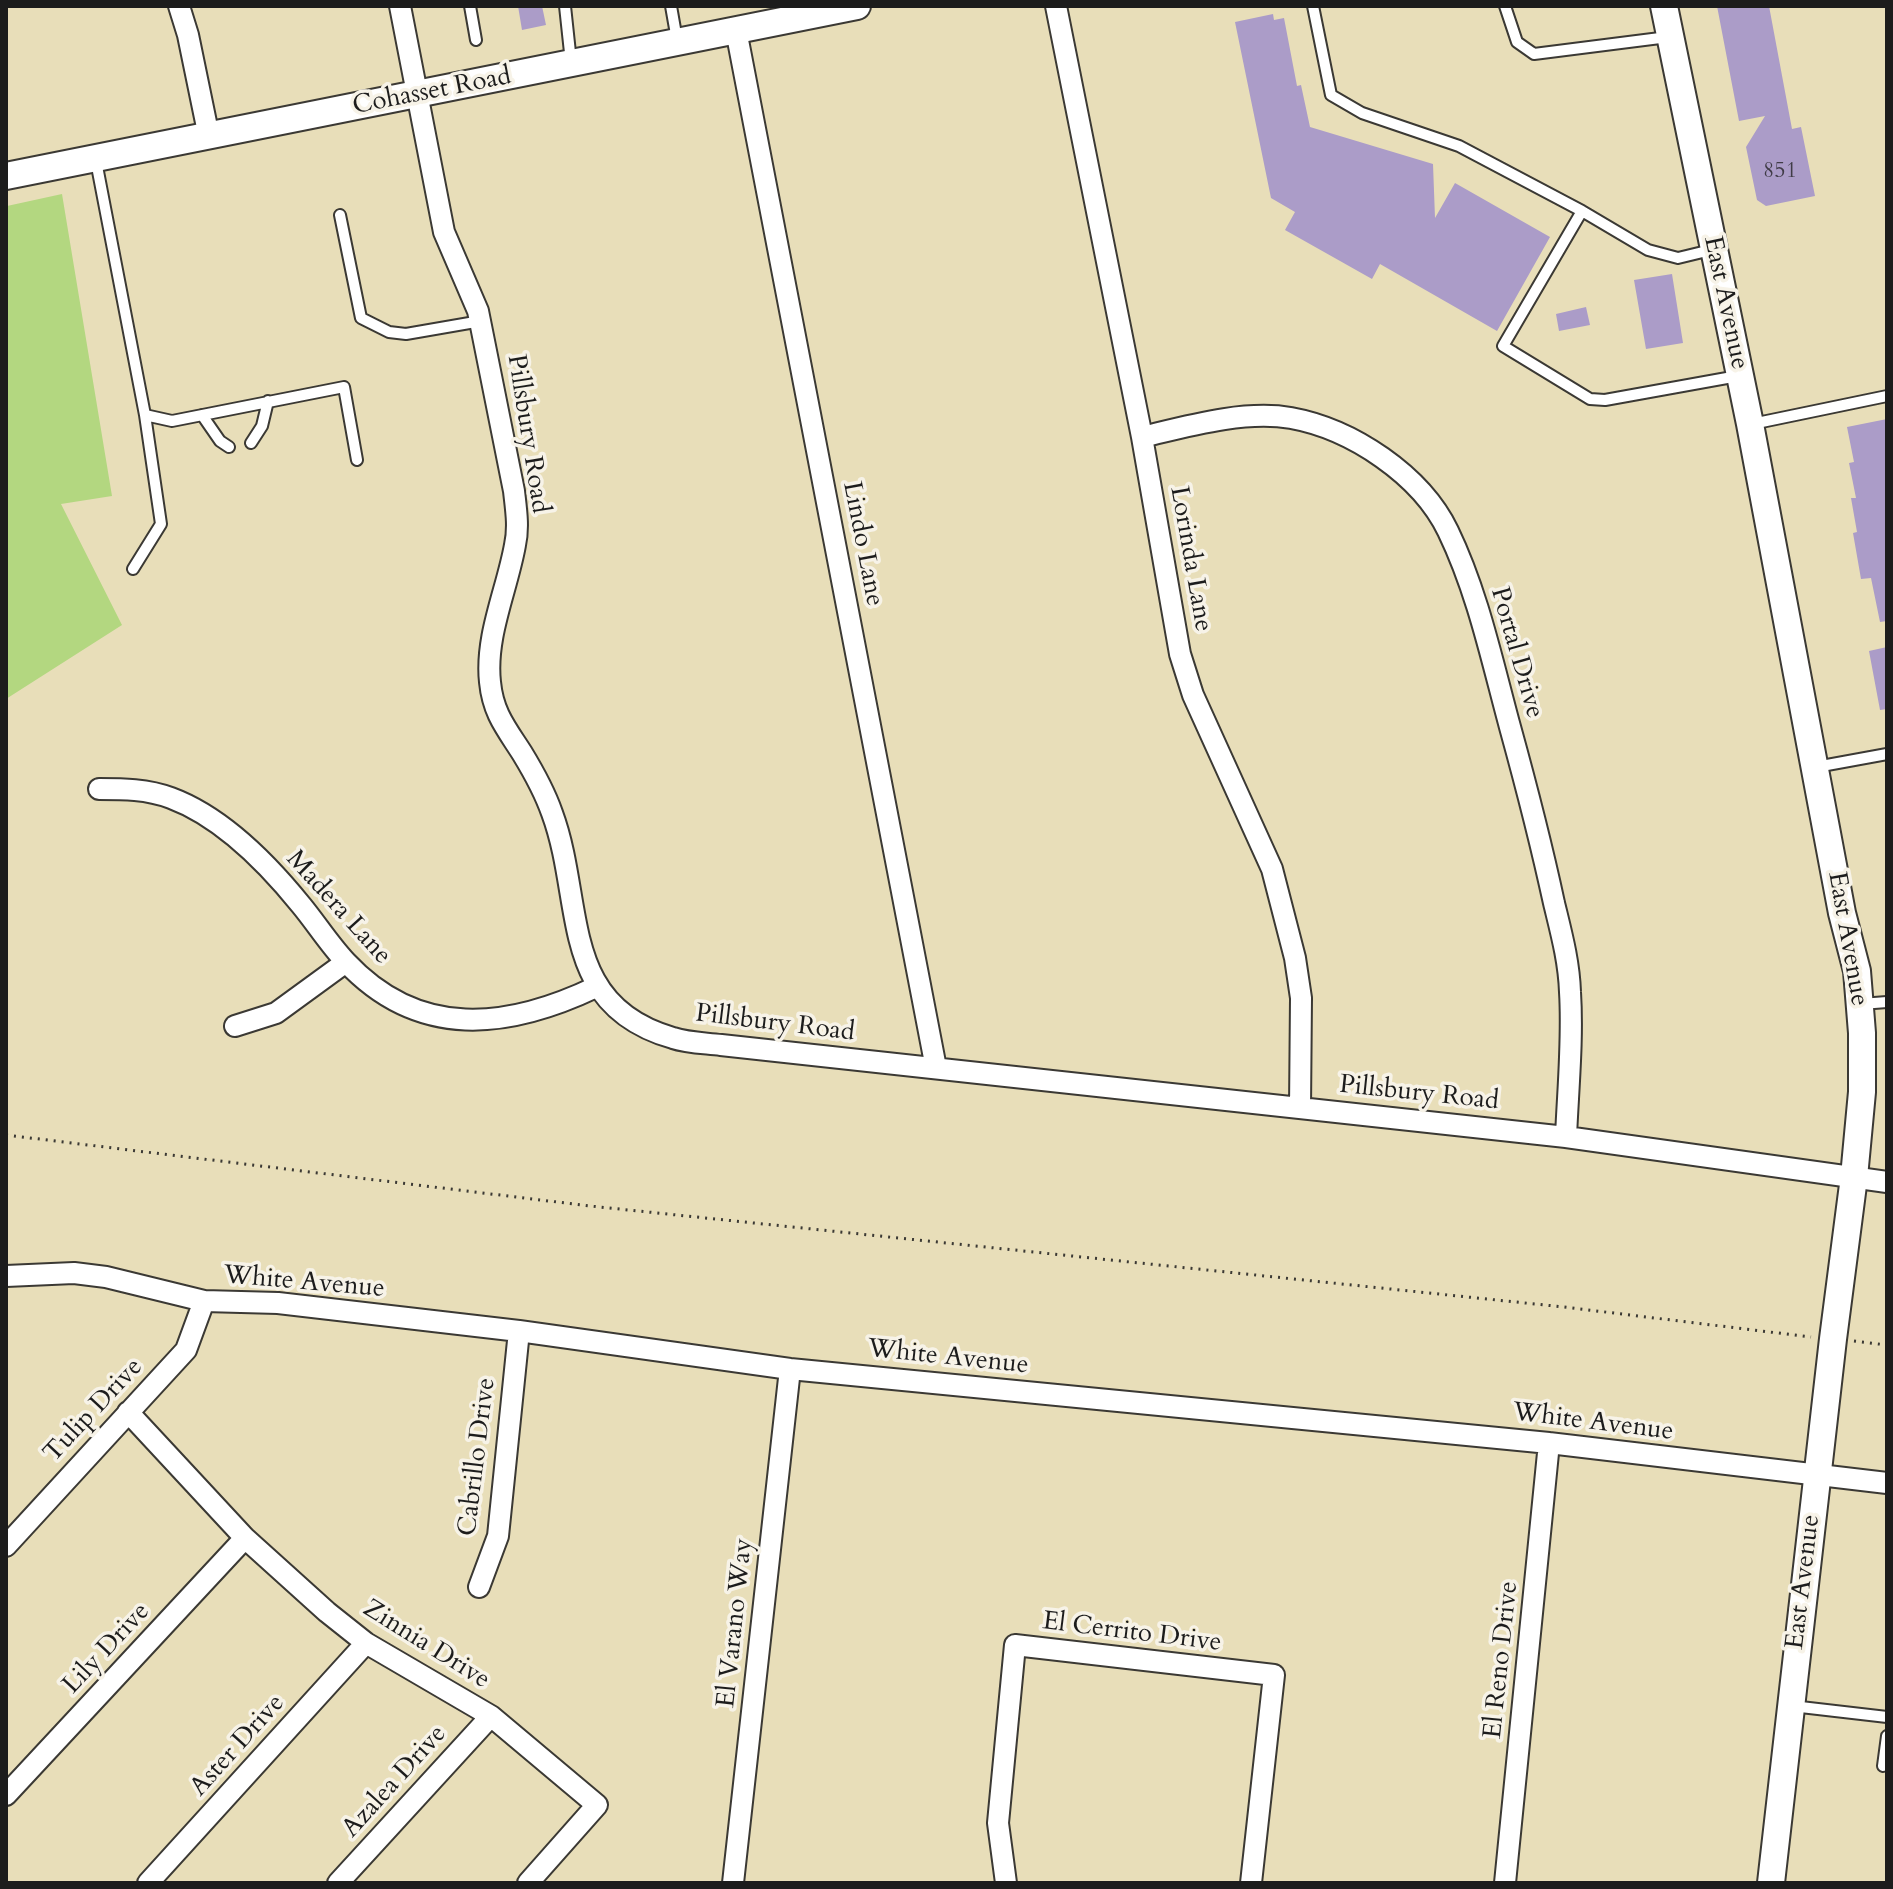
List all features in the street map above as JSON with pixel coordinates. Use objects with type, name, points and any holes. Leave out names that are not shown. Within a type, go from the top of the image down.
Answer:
[{"type":"main road","name":"Cohasset Road","points":[[6,176],[857,6]]},
{"type":"main road","name":"East Avenue","points":[[1664,6],[1750,424],[1842,913],[1857,971],[1860,1005],[1862,1092],[1854,1177],[1771,1883]]},
{"type":"street","points":[[179,6],[209,137]]},
{"type":"street","name":"Pillsbury Road","points":[[400,6],[444,232],[481,321],[517,519],[516,544],[489,656],[495,708],[504,729],[523,754],[552,812],[569,875],[586,966],[596,987],[617,1009],[642,1025],[673,1038],[1566,1137],[1887,1182]]},
{"type":"street","name":"Lorinda Lane","points":[[1056,6],[1142,437],[1180,654],[1193,695],[1256,829],[1285,911],[1301,998],[1300,1108]]},
{"type":"street","name":"Lindo Lane","points":[[736,30],[936,1068]]},
{"type":"street","name":"Portal Drive","points":[[1142,437],[1255,417],[1291,418],[1361,445],[1394,467],[1426,497],[1447,528],[1477,609],[1541,840],[1567,958],[1570,993],[1566,1137]]},
{"type":"street","name":"Madera Lane","points":[[99,789],[135,789],[170,798],[201,813],[229,833],[280,880],[346,962],[370,984],[398,1001],[430,1014],[466,1020],[499,1020],[531,1014],[596,987]]},
{"type":"street","points":[[235,1026],[276,1013],[346,962]]},
{"type":"street","name":"White Avenue","points":[[6,1276],[74,1273],[106,1277],[204,1301],[278,1303],[519,1331],[790,1369],[1549,1443],[1887,1483]]},
{"type":"street","name":"Tulip Drive","points":[[6,1546],[186,1350],[204,1301]]},
{"type":"street","name":"Cabrillo Drive","points":[[479,1587],[498,1536],[519,1331]]},
{"type":"street","name":"El Varano Way","points":[[733,1883],[790,1369]]},
{"type":"street","name":"Zinnia Drive","points":[[128,1412],[245,1538],[327,1612],[366,1643],[491,1716],[597,1805],[528,1883]]},
{"type":"street","name":"El Reno Drive","points":[[1505,1883],[1549,1443]]},
{"type":"street","name":"Lily Drive","points":[[6,1795],[245,1538]]},
{"type":"street","name":"Aster Drive","points":[[148,1883],[366,1643]]},
{"type":"street","name":"El Cerrito Drive","points":[[1006,1883],[998,1823],[1015,1645],[1274,1675],[1251,1883]]},
{"type":"street","name":"Azalea Drive","points":[[338,1883],[491,1716]]},
{"type":"lane","points":[[470,6],[476,40]]},
{"type":"lane","points":[[565,6],[571,64]]},
{"type":"lane","points":[[671,6],[678,42]]},
{"type":"lane","points":[[1313,6],[1331,95],[1362,113],[1459,146],[1648,250],[1678,258],[1714,249]]},
{"type":"lane","points":[[1505,6],[1517,42],[1534,54],[1670,36]]},
{"type":"lane","points":[[95,159],[145,415],[161,524],[133,569]]},
{"type":"lane","points":[[1582,211],[1503,346],[1590,399],[1605,400],[1740,375]]},
{"type":"lane","points":[[340,215],[361,318],[389,332],[406,334],[481,321]]},
{"type":"lane","points":[[145,415],[172,421],[344,387],[357,460]]},
{"type":"lane","points":[[1750,424],[1887,396]]},
{"type":"lane","points":[[251,443],[262,426],[268,401]]},
{"type":"lane","points":[[202,415],[220,441],[229,447]]},
{"type":"lane","points":[[1816,767],[1887,754]]},
{"type":"lane","points":[[1860,1005],[1887,1002]]},
{"type":"lane","points":[[1790,1706],[1887,1717]]},
{"type":"lane","points":[[1883,1766],[1887,1736]]},
{"type":"path","points":[[6,1135],[590,1206],[1564,1307],[1887,1345]]},
{"type":"green space","points":[[62,194],[112,496],[61,504],[122,625],[6,699],[7,206]]},
{"type":"building","points":[[518,6],[542,6],[546,25],[522,30]]},
{"type":"building","points":[[1717,6],[1769,6],[1792,129],[1801,127],[1815,196],[1766,206],[1757,200],[1746,147],[1765,116],[1739,121]]},
{"type":"building","points":[[1273,14],[1274,20],[1284,18],[1297,86],[1301,85],[1310,127],[1433,164],[1435,218],[1455,183],[1550,237],[1497,331],[1380,264],[1372,279],[1285,230],[1295,212],[1271,198],[1235,22]]},
{"type":"building","points":[[1672,274],[1683,343],[1646,349],[1634,280]]},
{"type":"building","points":[[1586,307],[1590,325],[1559,331],[1556,314]]},
{"type":"building","points":[[1887,419],[1887,621],[1880,622],[1871,578],[1861,579],[1853,533],[1857,532],[1851,498],[1856,498],[1849,463],[1854,462],[1847,427]]},
{"type":"building","points":[[1887,647],[1887,709],[1880,710],[1869,651]]}]
